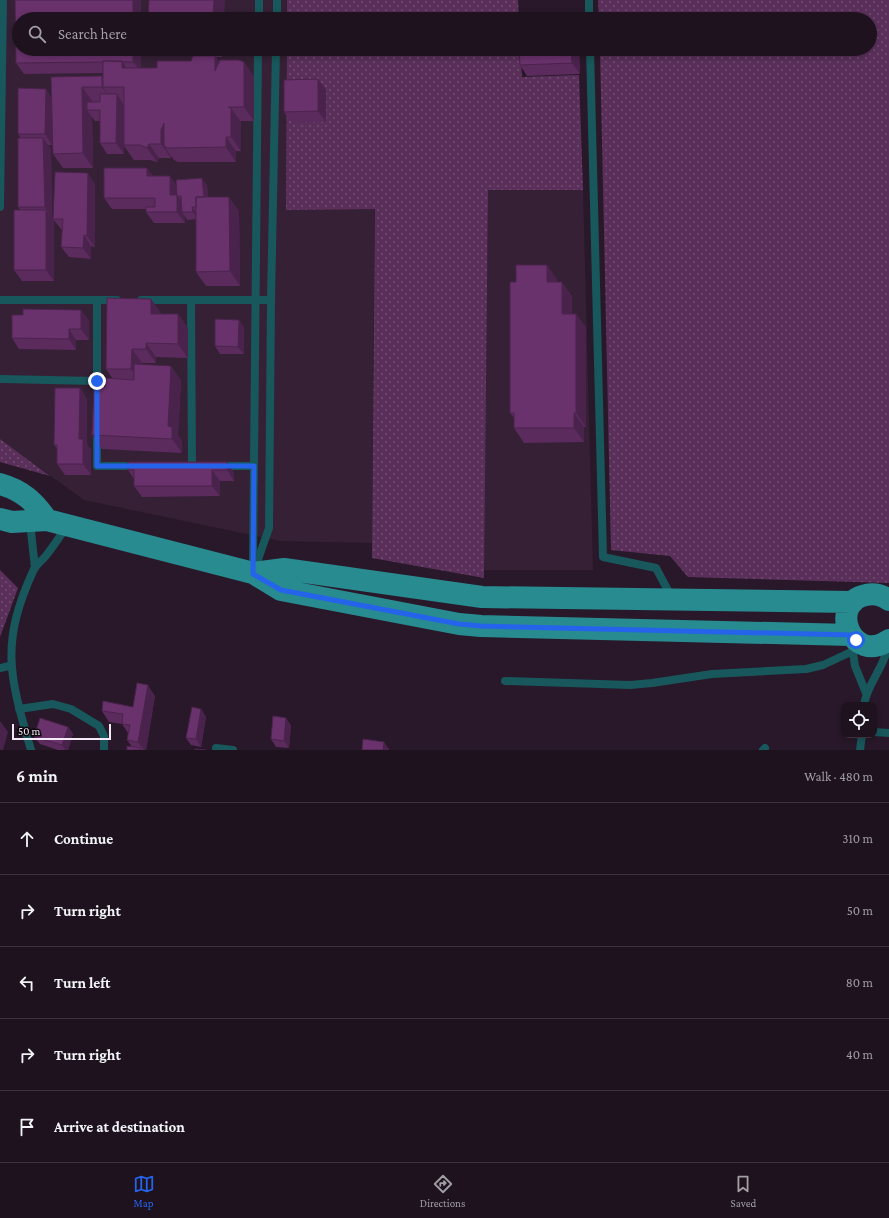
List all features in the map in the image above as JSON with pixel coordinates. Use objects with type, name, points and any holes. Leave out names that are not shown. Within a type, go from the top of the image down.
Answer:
[{"type":"main road","points":[[0,484],[10,487],[25,495],[38,506],[48,523]]},
{"type":"main road","points":[[0,519],[12,522],[48,523],[253,574],[281,590],[459,624],[852,641],[870,646],[880,645],[889,640]]},
{"type":"main road","points":[[253,574],[284,569],[482,597],[672,598],[854,602]]},
{"type":"main road","points":[[852,641],[846,618],[854,602],[862,596],[872,594],[883,596],[889,600]]},
{"type":"lane","points":[[0,207],[3,0]]},
{"type":"lane","points":[[259,0],[259,12]]},
{"type":"lane","points":[[277,0],[277,12]]},
{"type":"lane","points":[[589,0],[589,12]]},
{"type":"lane","points":[[253,574],[258,56]]},
{"type":"lane","points":[[253,574],[269,528],[271,300],[276,56]]},
{"type":"lane","points":[[590,56],[603,558],[656,568],[672,598]]},
{"type":"lane","points":[[0,300],[271,300]]},
{"type":"lane","points":[[97,300],[97,404]]},
{"type":"lane","points":[[191,300],[196,466],[254,466]]},
{"type":"lane","points":[[0,379],[97,381]]},
{"type":"lane","points":[[97,427],[97,466],[144,466]]},
{"type":"lane","points":[[31,750],[19,709],[9,666],[9,642],[14,618],[35,568],[48,523]]},
{"type":"lane","points":[[35,568],[54,545],[48,523]]},
{"type":"lane","points":[[864,702],[866,693],[883,662],[889,640]]},
{"type":"lane","points":[[505,681],[630,685],[652,684],[731,672],[806,669],[823,666],[852,641]]},
{"type":"lane","points":[[852,641],[855,666],[866,693]]},
{"type":"lane","points":[[0,668],[9,666]]},
{"type":"lane","points":[[19,709],[53,704],[71,709],[99,726],[104,736],[104,750]]},
{"type":"lane","points":[[877,732],[889,733]]},
{"type":"lane","points":[[860,750],[862,738]]},
{"type":"lane","points":[[216,748],[233,750]]},
{"type":"shaded area","points":[[0,0],[376,0],[376,12],[12,12],[12,56],[376,56],[372,543],[280,541],[84,500],[0,439]]},
{"type":"shaded area","points":[[287,0],[518,0],[519,12],[287,12]]},
{"type":"shaded area","points":[[598,0],[889,0],[889,583],[688,577],[670,556],[611,550],[600,56],[877,56],[877,12],[599,12]]},
{"type":"shaded area","points":[[287,56],[520,56],[522,77],[579,75],[583,190],[488,190],[484,578],[372,558],[375,209],[286,210]]},
{"type":"shaded area","points":[[488,189],[583,190],[593,570],[484,570]]},
{"type":"shaded area","points":[[0,439],[50,476],[0,462]]},
{"type":"shaded area","points":[[0,570],[18,588],[0,637]]},
{"type":"building","points":[[15,0],[133,0],[133,12],[15,12]]},
{"type":"building","points":[[149,0],[214,0],[213,12],[148,12]]},
{"type":"building","points":[[16,56],[133,56],[133,62],[103,61],[16,63]]},
{"type":"building","points":[[193,56],[215,56],[215,71],[220,60],[239,60],[244,62],[244,107],[228,107],[231,108],[231,137],[226,137],[226,147],[168,148],[164,146],[164,123],[161,130],[161,144],[149,144],[147,148],[140,145],[124,145],[124,87],[103,87],[103,61],[122,61],[122,68],[157,68],[157,61],[191,61]]},
{"type":"building","points":[[519,56],[572,56],[572,63],[520,65]]},
{"type":"building","points":[[102,76],[102,87],[82,87],[83,153],[53,154],[51,77]]},
{"type":"building","points":[[318,79],[318,111],[284,112],[284,80]]},
{"type":"building","points":[[18,88],[46,89],[45,134],[18,134]]},
{"type":"building","points":[[100,94],[117,94],[116,143],[100,143],[100,110],[87,110],[87,102],[100,102]]},
{"type":"building","points":[[18,138],[43,138],[45,207],[18,207]]},
{"type":"building","points":[[104,168],[147,168],[147,176],[170,176],[170,195],[177,195],[177,212],[146,212],[146,207],[155,207],[155,198],[104,198]]},
{"type":"building","points":[[55,172],[88,173],[87,236],[84,235],[83,248],[61,247],[63,219],[53,219]]},
{"type":"building","points":[[202,178],[204,197],[196,197],[196,207],[192,207],[193,212],[182,212],[181,196],[177,196],[176,180]]},
{"type":"building","points":[[196,197],[229,197],[230,271],[196,272]]},
{"type":"building","points":[[14,210],[46,210],[46,270],[14,270]]},
{"type":"building","points":[[516,265],[547,265],[547,282],[562,282],[562,314],[576,314],[576,413],[574,413],[574,428],[514,428],[514,413],[510,413],[510,282],[516,282]]},
{"type":"building","points":[[107,298],[151,299],[151,314],[178,314],[178,344],[146,343],[146,349],[132,349],[131,369],[106,369]]},
{"type":"building","points":[[23,309],[81,310],[81,329],[69,329],[69,339],[12,338],[12,315],[23,315]]},
{"type":"building","points":[[215,319],[239,320],[238,347],[215,346]]},
{"type":"building","points":[[134,364],[171,366],[168,426],[172,427],[172,439],[92,435],[94,386],[105,387],[105,378],[134,380]]},
{"type":"building","points":[[55,388],[80,388],[79,439],[83,439],[83,464],[57,464],[57,445],[54,445]]},
{"type":"building","points":[[128,462],[227,462],[227,470],[212,470],[212,486],[134,486],[134,470],[128,470]]},
{"type":"building","points":[[137,683],[148,685],[138,742],[127,740],[130,725],[122,724],[123,714],[102,711],[103,701],[133,707]]},
{"type":"building","points":[[192,707],[201,709],[196,739],[186,738]]},
{"type":"building","points":[[273,716],[286,718],[284,741],[271,739]]},
{"type":"building","points":[[40,718],[68,727],[62,745],[34,737]]},
{"type":"building","points":[[363,739],[384,742],[383,750],[362,750]]},
{"type":"building","points":[[127,746],[140,748],[140,750],[127,750]]},
{"type":"route","points":[[97,381],[97,466],[254,466],[253,574],[281,590],[459,624],[481,626],[851,635],[856,640]]}]
